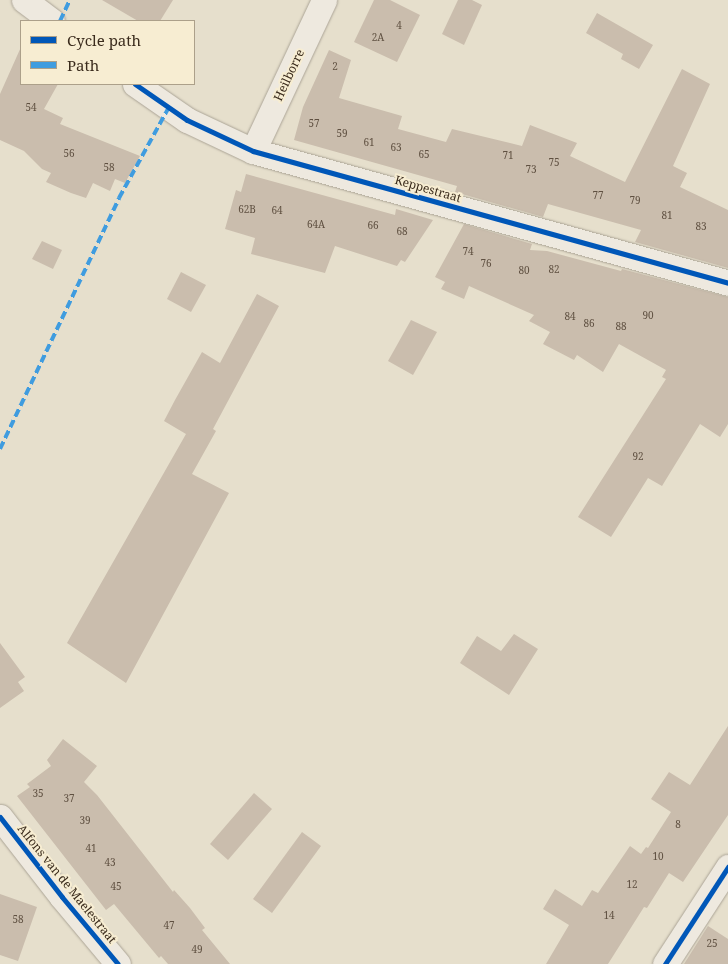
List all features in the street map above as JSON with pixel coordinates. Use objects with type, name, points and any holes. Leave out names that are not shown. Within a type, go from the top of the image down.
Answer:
[{"type":"street","points":[[24,0],[51,20]]},
{"type":"street","name":"Heilborre","points":[[253,151],[324,0]]},
{"type":"street","name":"Keppestraat","points":[[136,85],[187,120],[253,151],[728,283]]},
{"type":"street","name":"Alfons van de Maelestraat","points":[[0,816],[62,897],[118,964]]},
{"type":"street","points":[[665,964],[728,867]]},
{"type":"building","points":[[102,0],[173,0],[161,20],[136,20]]},
{"type":"building","points":[[374,0],[390,0],[420,15],[397,62],[354,42]]},
{"type":"building","points":[[458,0],[472,0],[482,5],[464,45],[442,34]]},
{"type":"building","points":[[597,13],[653,45],[639,69],[621,59],[623,54],[586,33]]},
{"type":"building","points":[[20,49],[20,85],[57,85],[44,109],[63,118],[60,124],[140,156],[125,183],[115,179],[110,191],[93,183],[86,198],[46,182],[51,173],[42,169],[24,151],[0,140],[0,94]]},
{"type":"building","points":[[329,50],[351,60],[339,98],[402,116],[398,129],[446,142],[452,129],[522,146],[530,125],[577,143],[570,156],[625,182],[682,69],[710,84],[673,166],[687,173],[680,187],[728,210],[728,268],[635,242],[641,230],[548,204],[543,217],[455,192],[457,186],[294,140],[303,107]]},
{"type":"building","points":[[246,174],[395,215],[396,209],[433,220],[405,262],[401,260],[397,266],[335,246],[325,273],[251,254],[255,238],[225,229],[236,190],[241,192]]},
{"type":"building","points":[[464,224],[532,244],[530,250],[547,251],[728,297],[728,424],[720,437],[700,424],[662,486],[648,478],[611,537],[578,517],[666,379],[662,377],[666,370],[619,344],[603,372],[577,355],[574,360],[543,344],[550,332],[529,321],[534,315],[469,286],[464,299],[441,289],[445,282],[435,277]]},
{"type":"building","points":[[42,241],[62,250],[53,269],[32,259]]},
{"type":"building","points":[[181,272],[206,285],[191,312],[167,299]]},
{"type":"building","points":[[257,294],[279,306],[213,429],[216,431],[192,474],[229,493],[126,683],[67,643],[186,434],[164,421],[175,400],[202,352],[220,363]]},
{"type":"building","points":[[411,320],[437,332],[413,375],[388,361]]},
{"type":"building","points":[[514,634],[538,649],[509,695],[460,663],[477,636],[501,651]]},
{"type":"building","points":[[0,643],[25,677],[18,682],[24,691],[0,708]]},
{"type":"building","points":[[728,726],[728,815],[683,882],[669,873],[647,908],[644,907],[608,964],[546,964],[569,925],[543,909],[555,889],[582,906],[592,890],[598,893],[630,846],[641,854],[646,847],[648,848],[671,812],[651,799],[669,772],[690,785]]},
{"type":"building","points":[[63,739],[97,766],[84,782],[97,795],[173,892],[174,890],[190,908],[205,928],[202,930],[230,964],[168,964],[161,956],[159,958],[114,904],[106,910],[17,796],[30,787],[27,784],[51,766],[47,760]]},
{"type":"building","points":[[254,793],[272,809],[228,860],[210,844]]},
{"type":"building","points":[[302,832],[321,846],[272,913],[253,899]]},
{"type":"building","points":[[0,894],[37,907],[18,961],[0,955]]},
{"type":"building","points":[[708,926],[728,939],[728,964],[684,964]]},
{"type":"marked path","points":[[60,20],[70,0]]},
{"type":"marked path","points":[[0,449],[119,198],[169,107]]},
{"type":"cycle path","points":[[136,85],[187,120],[253,151],[728,283]]},
{"type":"cycle path","points":[[0,817],[62,897],[118,964]]},
{"type":"cycle path","points":[[665,964],[728,867]]}]
